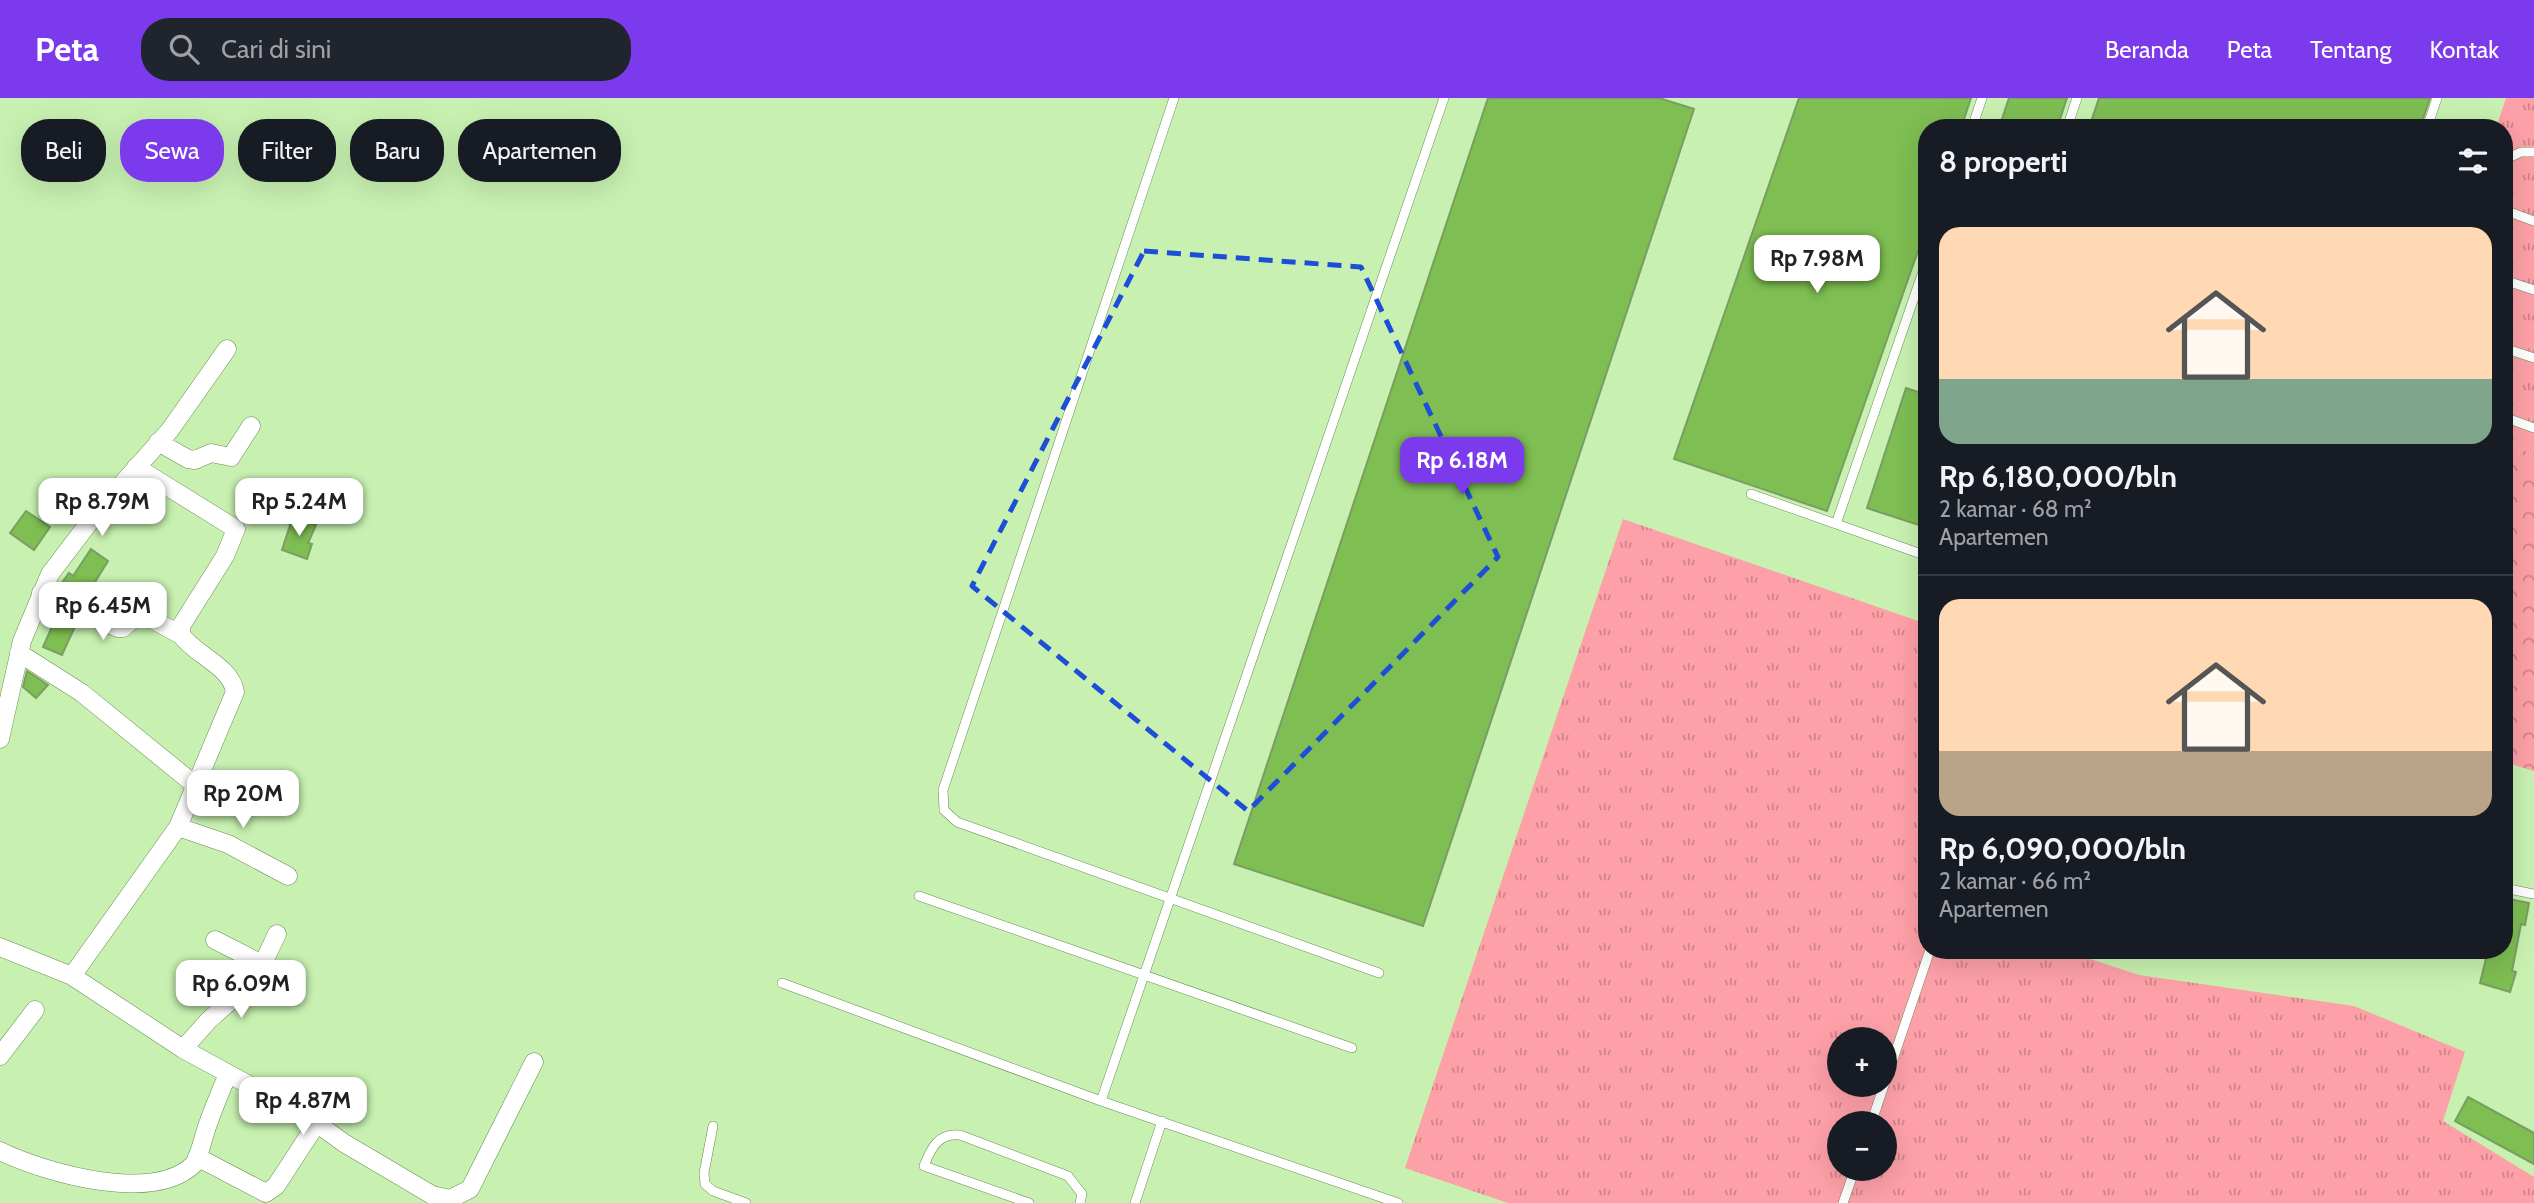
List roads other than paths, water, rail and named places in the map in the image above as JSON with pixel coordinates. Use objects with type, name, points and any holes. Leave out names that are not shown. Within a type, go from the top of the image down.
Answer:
[{"type":"street","points":[[0,739],[19,653],[50,574],[158,442],[227,349]]},
{"type":"street","points":[[158,442],[188,459],[195,460],[211,453],[231,457],[251,426]]},
{"type":"street","points":[[136,467],[236,529],[225,556],[181,626],[181,635]]},
{"type":"street","points":[[41,593],[118,628],[123,628],[140,612],[181,635],[234,683],[235,692],[178,827],[72,976]]},
{"type":"street","points":[[19,653],[82,693],[195,785]]},
{"type":"street","points":[[178,827],[228,844],[288,876]]},
{"type":"street","points":[[183,1049],[209,1020],[245,990],[277,934]]},
{"type":"street","points":[[215,940],[262,964]]},
{"type":"street","points":[[0,947],[72,976],[183,1049],[317,1123],[361,1154],[432,1195],[450,1199],[460,1197],[470,1189],[534,1062]]},
{"type":"street","points":[[0,1056],[35,1010]]},
{"type":"street","points":[[0,1151],[89,1190],[143,1198],[162,1193],[176,1184],[197,1157],[228,1074]]},
{"type":"street","points":[[197,1157],[266,1193],[276,1186],[317,1123]]},
{"type":"lane","points":[[1174,98],[943,799],[944,810],[957,822],[1379,973]]},
{"type":"lane","points":[[1101,1101],[1444,98]]},
{"type":"lane","points":[[1975,119],[1982,98]]},
{"type":"lane","points":[[2070,119],[2077,98]]},
{"type":"lane","points":[[2430,119],[2437,98]]},
{"type":"lane","points":[[2513,156],[2521,152],[2534,152]]},
{"type":"lane","points":[[2513,213],[2534,221]]},
{"type":"lane","points":[[2513,283],[2534,290]]},
{"type":"lane","points":[[1836,524],[1918,286]]},
{"type":"lane","points":[[2513,351],[2534,358]]},
{"type":"lane","points":[[2513,420],[2534,428]]},
{"type":"lane","points":[[1751,494],[1918,553]]},
{"type":"lane","points":[[2513,890],[2534,894]]},
{"type":"lane","points":[[919,896],[1352,1048]]},
{"type":"lane","points":[[1897,1046],[1927,959]]},
{"type":"lane","points":[[782,983],[1101,1101],[1398,1203]]},
{"type":"lane","points":[[1135,1203],[1162,1121]]},
{"type":"lane","points":[[713,1126],[704,1173],[705,1184],[713,1191],[746,1203]]},
{"type":"lane","points":[[1029,1203],[924,1166],[930,1149],[940,1139],[952,1134],[960,1135],[1068,1176],[1082,1194],[1080,1203]]},
{"type":"lane","points":[[1843,1203],[1851,1181]]}]
